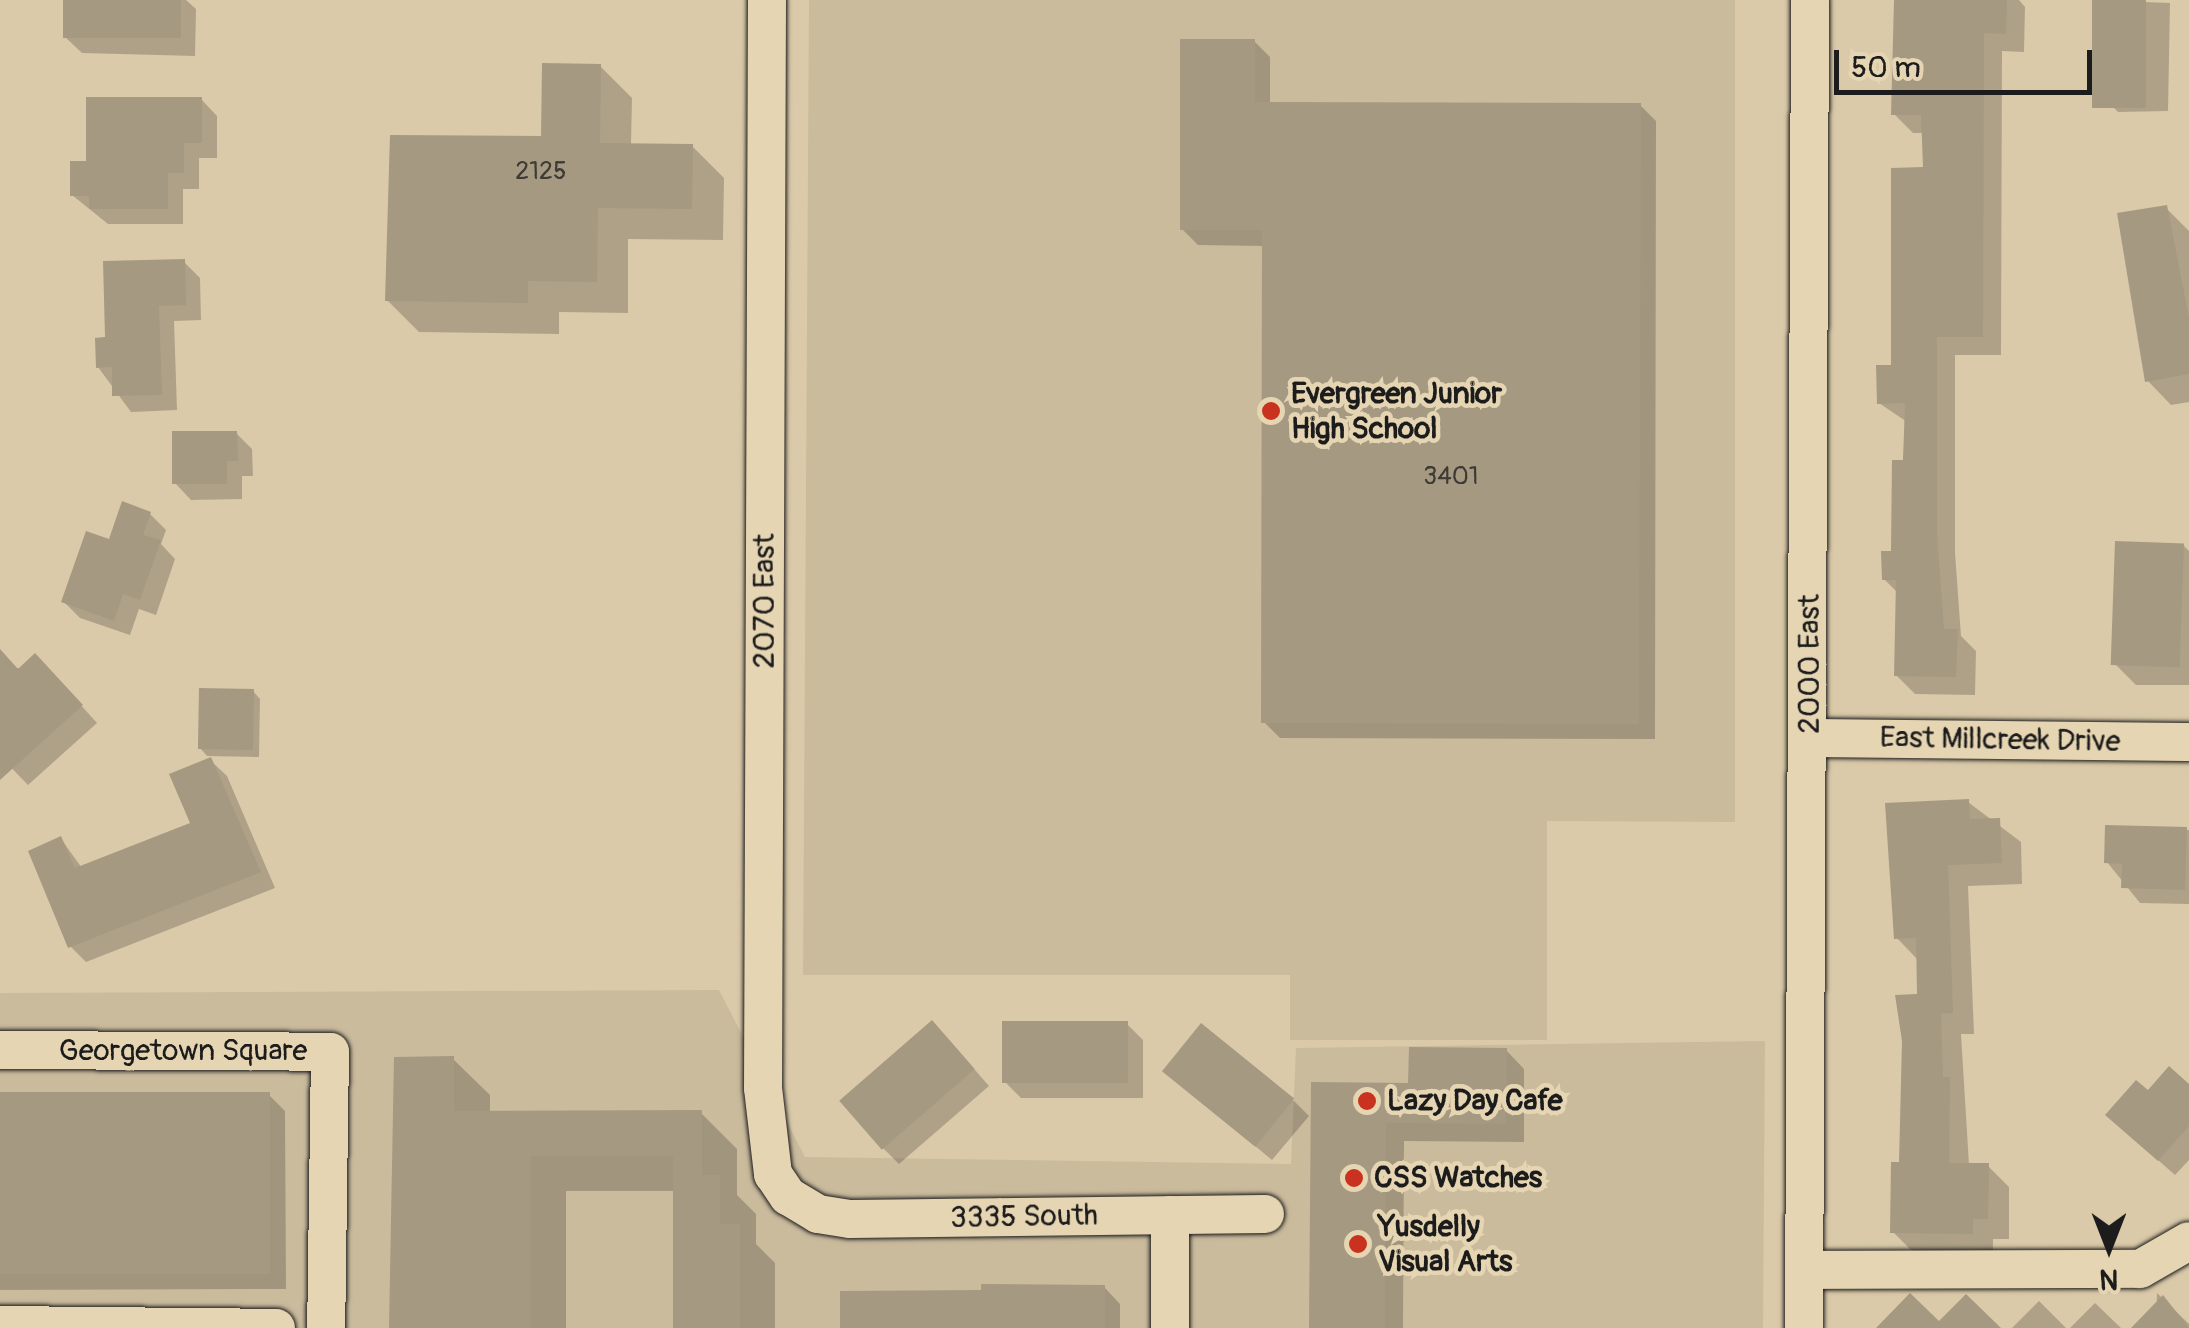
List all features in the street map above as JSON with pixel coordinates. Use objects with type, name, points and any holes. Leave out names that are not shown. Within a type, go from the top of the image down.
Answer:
[{"type":"street","name":"2070 East","points":[[767,0],[763,1088],[765,1140],[773,1174],[788,1196]]},
{"type":"street","name":"2000 East","points":[[1804,1328],[1810,738],[1810,0]]},
{"type":"street","name":"East Millcreek Drive","points":[[1810,738],[2189,742]]},
{"type":"street","name":"Georgetown Square","points":[[0,1050],[330,1052],[326,1328]]},
{"type":"street","name":"3335 South","points":[[788,1196],[818,1214],[850,1219],[1265,1214]]},
{"type":"street","points":[[1170,1215],[1170,1328]]},
{"type":"street","points":[[1804,1270],[2140,1269],[2189,1241]]},
{"type":"street","points":[[0,1326],[276,1328]]},
{"type":"shaded area","name":"Evergreen Junior High School","points":[[809,0],[1735,0],[1735,822],[1547,821],[1547,1040],[1290,1040],[1290,975],[803,975]]},
{"type":"shaded area","points":[[719,990],[805,1157],[1291,1164],[1296,1048],[1765,1041],[1763,1328],[0,1328],[0,993]]},
{"type":"building","points":[[63,0],[181,0],[181,38],[63,38]]},
{"type":"building","points":[[1894,0],[2007,0],[2006,34],[1984,33],[1983,337],[1937,337],[1937,533],[1944,629],[1958,629],[1956,677],[1894,676],[1896,580],[1882,580],[1881,551],[1891,551],[1892,460],[1903,460],[1905,403],[1877,404],[1876,365],[1891,365],[1891,168],[1923,167],[1921,115],[1891,115]]},
{"type":"building","points":[[2092,0],[2146,0],[2146,108],[2092,108]]},
{"type":"building","name":"Evergreen Junior High School","points":[[1180,39],[1255,39],[1255,102],[1641,103],[1639,724],[1261,723],[1262,230],[1180,230]]},
{"type":"building","points":[[542,63],[601,64],[600,143],[693,144],[692,209],[598,208],[597,282],[528,281],[528,303],[385,301],[390,135],[541,136]]},
{"type":"building","points":[[86,97],[202,97],[202,143],[184,143],[184,173],[168,173],[168,209],[89,209],[89,196],[70,196],[70,161],[86,161]]},
{"type":"building","points":[[2167,205],[2189,318],[2189,374],[2145,382],[2117,213]]},
{"type":"building","points":[[185,259],[186,305],[159,306],[162,395],[112,396],[112,367],[96,368],[95,338],[105,337],[103,261]]},
{"type":"building","points":[[172,431],[237,431],[238,461],[227,461],[227,484],[172,484]]},
{"type":"building","points":[[122,501],[151,512],[143,535],[161,540],[140,600],[123,594],[114,621],[61,602],[86,531],[109,539]]},
{"type":"building","points":[[2115,541],[2184,543],[2180,667],[2111,665]]},
{"type":"building","points":[[0,649],[18,669],[35,653],[83,705],[0,780]]},
{"type":"building","points":[[199,688],[254,689],[253,750],[198,749]]},
{"type":"building","points":[[211,757],[261,872],[68,948],[28,851],[61,836],[75,868],[190,823],[169,774]]},
{"type":"building","points":[[1969,799],[1970,819],[2000,818],[2002,863],[1948,865],[1953,1013],[1941,1014],[1943,1077],[1950,1077],[1949,1163],[1989,1163],[1988,1219],[1973,1219],[1973,1234],[1890,1233],[1891,1162],[1899,1162],[1902,1041],[1895,995],[1917,994],[1916,938],[1894,939],[1885,803]]},
{"type":"building","points":[[2105,825],[2187,827],[2185,890],[2121,888],[2122,864],[2104,863]]},
{"type":"building","points":[[932,1020],[975,1069],[882,1150],[839,1101]]},
{"type":"building","points":[[1002,1021],[1128,1021],[1128,1083],[1002,1083]]},
{"type":"building","points":[[1201,1023],[1294,1099],[1255,1147],[1162,1071]]},
{"type":"building","points":[[1409,1047],[1507,1048],[1506,1124],[1386,1123],[1385,1328],[1309,1328],[1311,1082],[1408,1083]]},
{"type":"building","points":[[454,1056],[454,1111],[702,1110],[702,1175],[720,1175],[720,1224],[740,1224],[740,1328],[673,1328],[673,1156],[531,1156],[531,1328],[389,1328],[394,1057]]},
{"type":"building","points":[[2169,1066],[2189,1084],[2189,1126],[2158,1161],[2105,1115],[2136,1080],[2148,1090]]},
{"type":"building","points":[[0,1092],[270,1092],[270,1274],[0,1274]]},
{"type":"building","points":[[981,1284],[1105,1285],[1105,1328],[840,1328],[840,1291],[981,1290]]},
{"type":"building","points":[[1910,1293],[1939,1321],[1966,1294],[2001,1328],[1876,1328]]},
{"type":"building","points":[[2163,1295],[2189,1328],[2131,1328]]},
{"type":"place","name":"Evergreen Junior High School","points":[[1271,411]]},
{"type":"place","name":"Lazy Day Cafe","points":[[1367,1101]]},
{"type":"place","name":"CSS Watches","points":[[1354,1178]]},
{"type":"place","name":"Yusdelly Visual Arts","points":[[1358,1244]]}]
